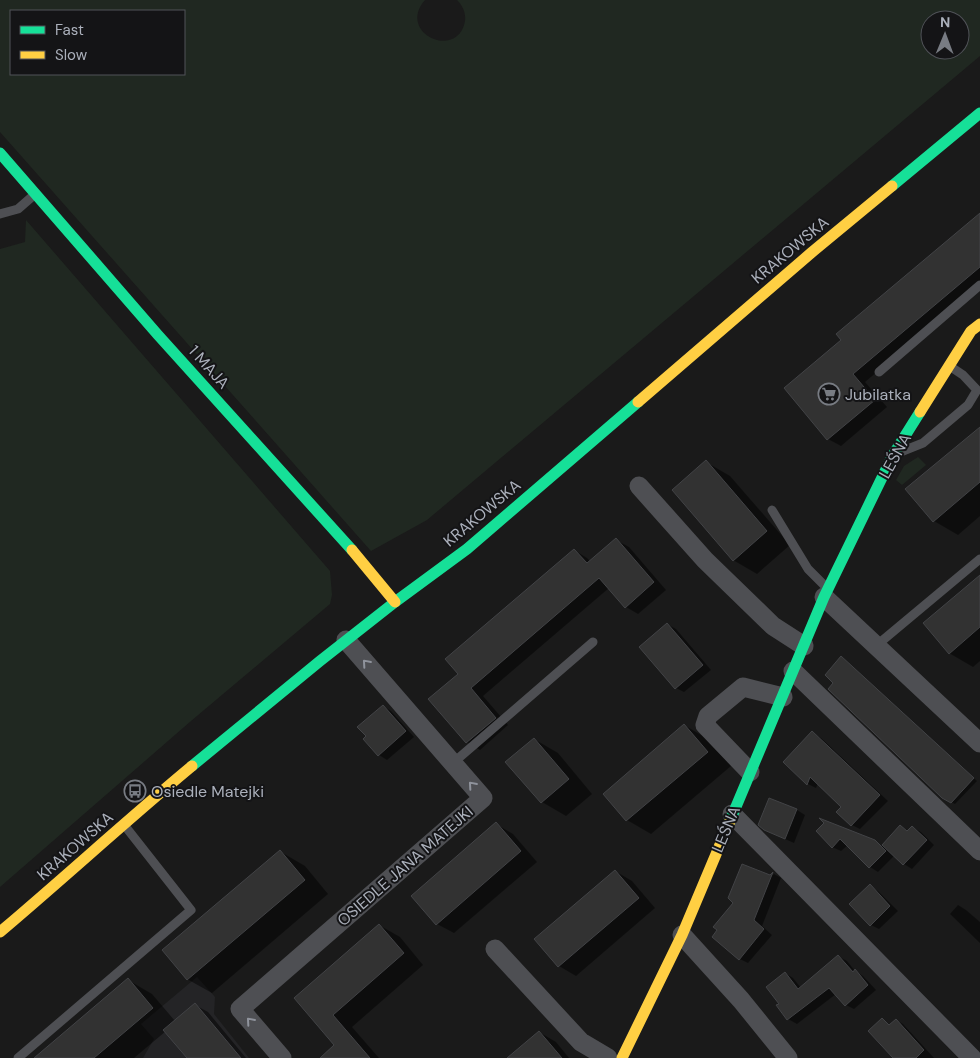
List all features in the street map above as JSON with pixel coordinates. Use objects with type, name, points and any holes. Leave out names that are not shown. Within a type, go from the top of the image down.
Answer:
[{"type":"street","name":"KRAKOWSKA","points":[[0,932],[247,720],[346,640],[467,549],[811,253],[980,113]]},
{"type":"street","name":"1 MAJA","points":[[0,153],[158,335],[350,548],[396,602]]},
{"type":"street","name":"LEŚNA","points":[[622,1058],[682,935],[826,593],[893,456],[971,331],[980,324]]},
{"type":"street","points":[[640,486],[705,560],[773,626],[804,646]]},
{"type":"street","points":[[826,593],[876,646],[980,743]]},
{"type":"street","name":"OSIEDLE JANA MATEJKI","points":[[282,1058],[240,1009],[483,798],[346,640]]},
{"type":"street","points":[[793,671],[980,851]]},
{"type":"street","points":[[750,772],[705,725],[708,716],[744,687],[783,697]]},
{"type":"street","points":[[732,814],[972,1058]]},
{"type":"street","points":[[682,935],[741,1000],[788,1058]]},
{"type":"street","points":[[495,949],[581,1042],[608,1058]]},
{"type":"lane","points":[[0,214],[18,209],[35,194]]},
{"type":"lane","points":[[879,372],[980,285]]},
{"type":"lane","points":[[893,456],[923,444],[968,405],[978,391],[963,374],[949,366]]},
{"type":"lane","points":[[772,510],[808,569],[826,593]]},
{"type":"lane","points":[[876,646],[980,559]]},
{"type":"lane","points":[[453,763],[593,642]]},
{"type":"lane","points":[[18,1058],[191,910],[124,825]]},
{"type":"shaded area","points":[[0,0],[425,0],[418,12],[418,23],[423,32],[432,38],[442,41],[452,39],[460,33],[465,21],[464,10],[457,0],[980,0],[980,56],[427,520],[371,551],[0,132]]},
{"type":"shaded area","points":[[26,220],[330,571],[332,595],[330,604],[191,721],[0,887],[0,249],[25,242]]},
{"type":"shaded area","points":[[918,457],[926,465],[902,485],[896,480],[904,466]]},
{"type":"shaded area","points":[[197,977],[215,997],[214,1014],[249,1058],[143,1058],[154,1039],[141,1024]]},
{"type":"building","points":[[980,213],[980,267],[853,374],[875,400],[827,440],[784,388],[841,340],[836,334]]},
{"type":"building","points":[[980,427],[980,482],[933,522],[905,489]]},
{"type":"building","points":[[706,460],[767,531],[733,561],[672,490]]},
{"type":"building","points":[[616,538],[654,582],[625,608],[599,578],[471,688],[496,718],[466,743],[428,699],[458,674],[445,659],[574,549],[587,563]]},
{"type":"building","points":[[980,575],[980,627],[949,654],[923,623]]},
{"type":"building","points":[[667,623],[703,665],[675,689],[639,647]]},
{"type":"building","points":[[841,656],[974,778],[951,803],[942,798],[828,689],[833,683],[825,675]]},
{"type":"building","points":[[383,705],[406,731],[378,756],[363,739],[366,736],[357,727]]},
{"type":"building","points":[[684,724],[708,752],[626,821],[603,794]]},
{"type":"building","points":[[812,731],[880,795],[851,826],[836,812],[841,807],[810,777],[807,785],[783,762]]},
{"type":"building","points":[[534,738],[569,779],[541,803],[505,762]]},
{"type":"building","points":[[769,798],[797,809],[785,839],[764,830],[758,825]]},
{"type":"building","points":[[819,818],[875,840],[886,851],[869,868],[840,839],[832,848],[816,831],[824,823]]},
{"type":"building","points":[[496,822],[521,851],[436,925],[411,896]]},
{"type":"building","points":[[900,825],[907,831],[912,826],[927,840],[903,865],[882,845]]},
{"type":"building","points":[[280,850],[305,880],[187,980],[162,950]]},
{"type":"building","points":[[742,864],[770,875],[773,872],[754,920],[764,929],[739,960],[712,937],[717,930],[713,927],[733,903],[728,898]]},
{"type":"building","points":[[615,870],[639,898],[558,967],[534,939]]},
{"type":"building","points":[[870,884],[890,906],[870,926],[849,904]]},
{"type":"building","points":[[379,924],[404,953],[333,1015],[370,1058],[320,1058],[334,1045],[294,998]]},
{"type":"building","points":[[838,955],[853,972],[855,969],[868,985],[845,1006],[829,988],[787,1020],[776,1005],[779,1004],[766,987],[785,972],[798,989]]},
{"type":"building","points":[[128,978],[153,1008],[94,1058],[34,1058]]},
{"type":"building","points":[[195,1003],[241,1058],[187,1058],[163,1030]]},
{"type":"building","points":[[882,1018],[889,1025],[896,1019],[924,1050],[916,1058],[893,1058],[868,1031]]},
{"type":"building","points":[[539,1031],[562,1058],[507,1058]]},
{"type":"traffic: fast","points":[[892,186],[980,113]]},
{"type":"traffic: fast","points":[[0,153],[158,335],[352,550]]},
{"type":"traffic: fast","points":[[192,766],[320,661],[467,549],[638,402]]},
{"type":"traffic: fast","points":[[730,821],[824,597],[893,455],[920,412]]},
{"type":"traffic: slow","points":[[638,402],[892,186]]},
{"type":"traffic: slow","points":[[920,412],[971,331],[980,324]]},
{"type":"traffic: slow","points":[[352,550],[395,602]]},
{"type":"traffic: slow","points":[[0,932],[192,766]]},
{"type":"traffic: slow","points":[[622,1058],[682,935],[730,821]]},
{"type":"place","name":"Jubilatka","points":[[829,394]]},
{"type":"place","name":"Osiedle Matejki","points":[[135,791]]}]
